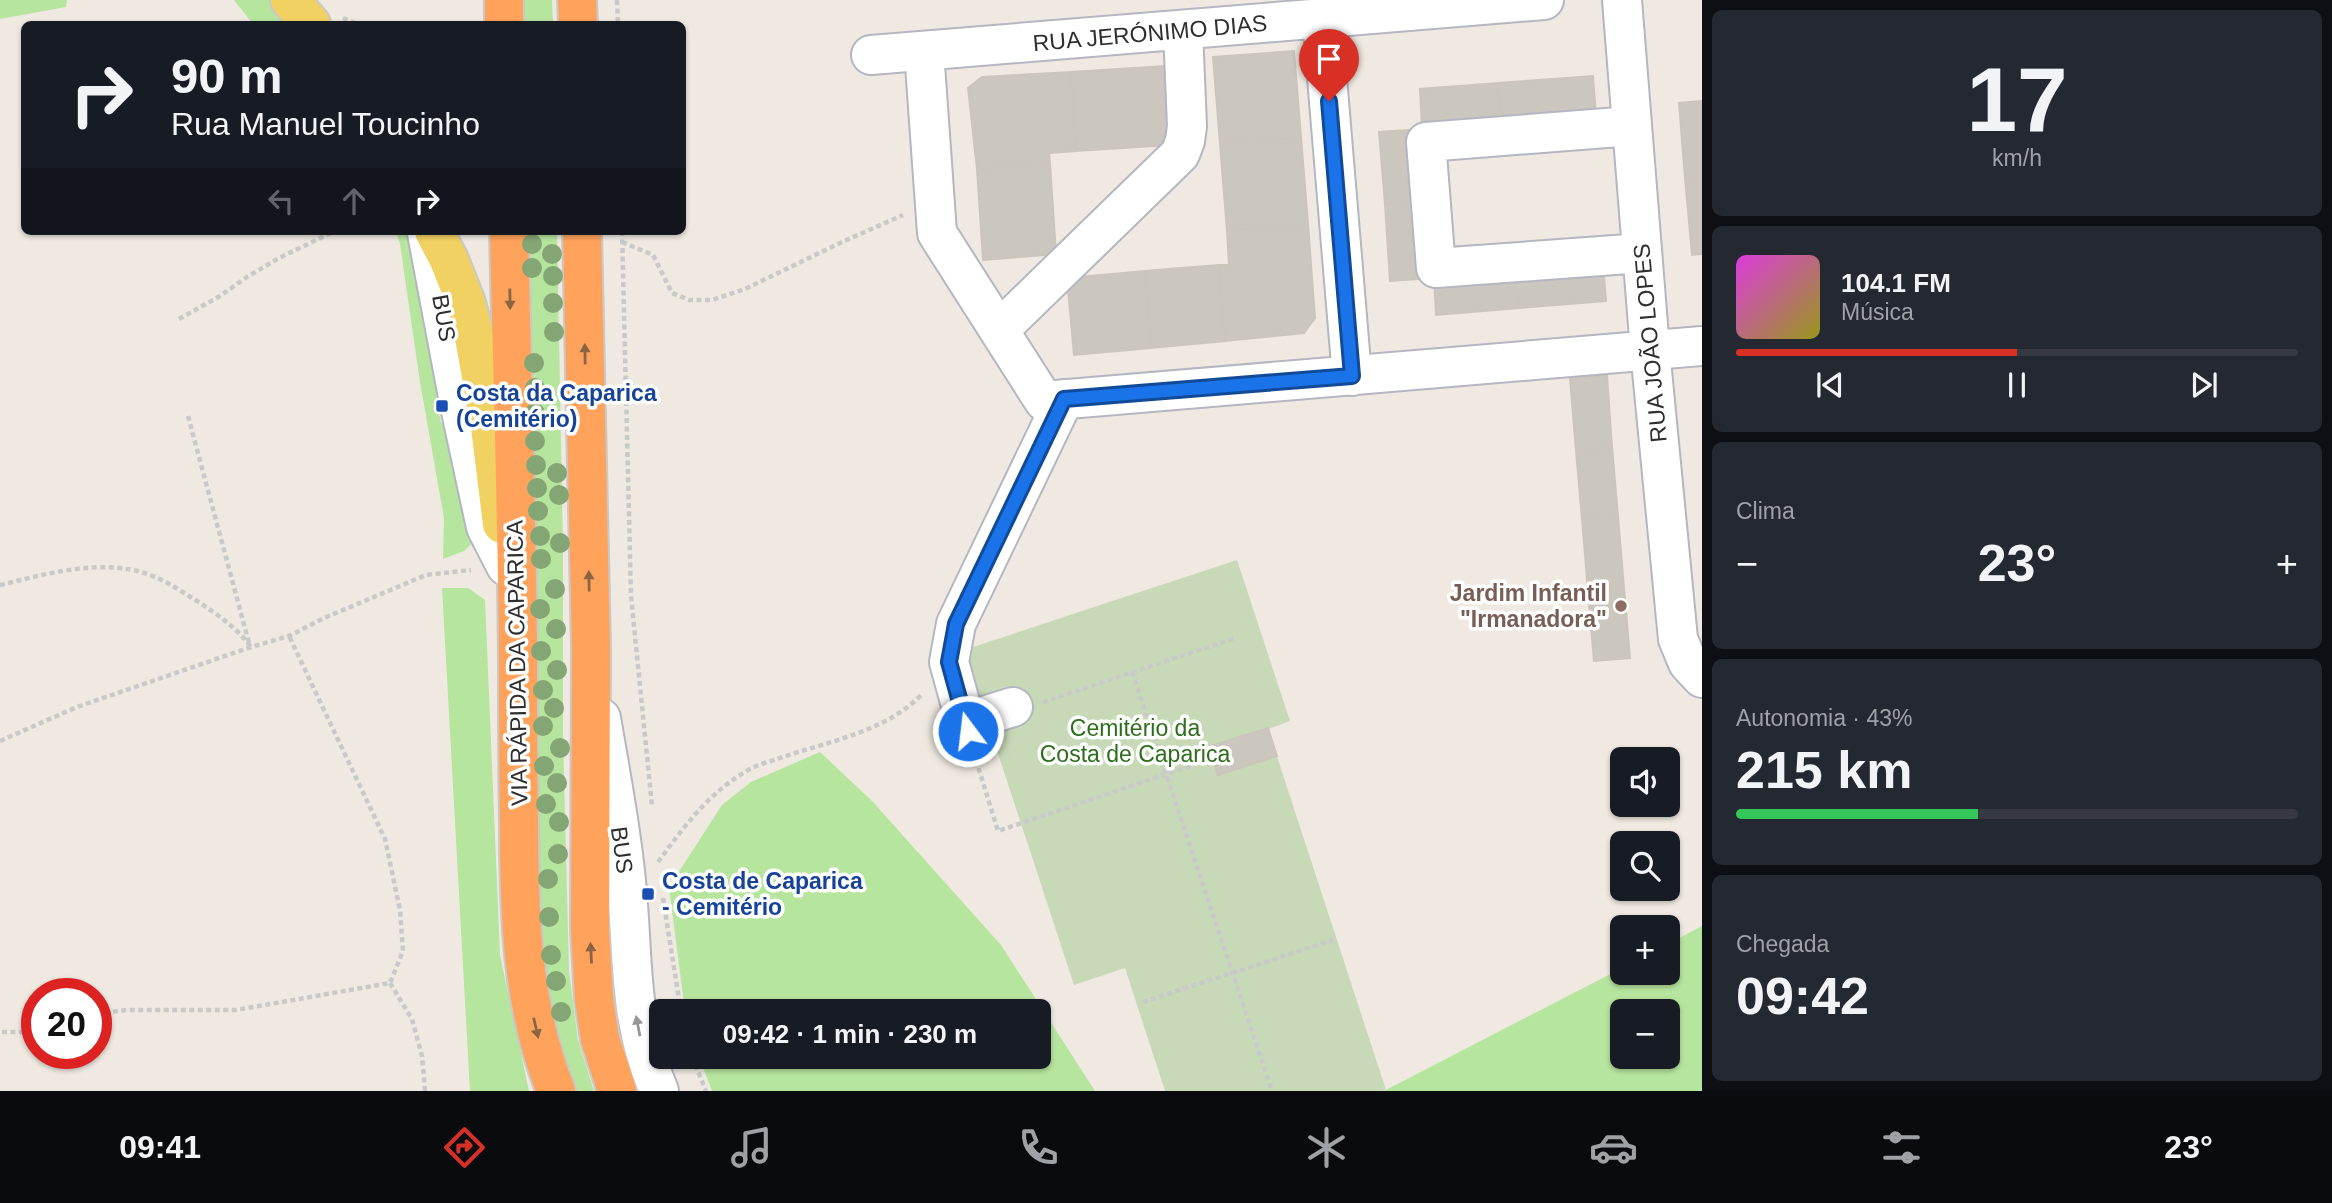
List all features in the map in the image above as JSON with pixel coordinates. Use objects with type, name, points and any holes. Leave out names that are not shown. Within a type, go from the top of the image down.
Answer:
[{"type":"highway","points":[[504,0],[504,21]]},
{"type":"highway","points":[[578,0],[578,21]]},
{"type":"highway","name":"VIA RÁPIDA DA CAPARICA","points":[[509,235],[517,596],[519,887],[524,953],[532,1007],[545,1062],[556,1091]]},
{"type":"highway","points":[[582,235],[591,649],[589,856],[593,985],[600,1039],[617,1091]]},
{"type":"main road","points":[[290,0],[308,21]]},
{"type":"main road","points":[[437,235],[466,303],[477,347],[490,427],[506,566],[519,887]]},
{"type":"street","name":"RUA JERÓNIMO DIAS","points":[[871,55],[1544,0]]},
{"type":"street","name":"RUA JOÃO LOPES","points":[[1622,0],[1650,350],[1678,639],[1683,656],[1702,678]]},
{"type":"street","points":[[1322,18],[1352,376]]},
{"type":"street","points":[[999,330],[1180,155],[1187,126],[1183,30]]},
{"type":"street","points":[[924,51],[937,233],[999,330],[1054,400]]},
{"type":"street","points":[[1632,126],[1426,142],[1436,268],[1642,253]]},
{"type":"street","name":"BUS","points":[[428,235],[458,402],[486,527],[506,566]]},
{"type":"street","points":[[1054,400],[1702,346]]},
{"type":"street","points":[[1023,706],[967,727],[949,662],[956,624],[1054,400]]},
{"type":"street","name":"BUS","points":[[591,649],[625,872],[634,1002],[643,1050],[659,1091]]},
{"type":"path","points":[[617,0],[618,21]]},
{"type":"path","points":[[622,242],[653,255],[672,293],[689,300],[712,300],[745,289],[935,201]]},
{"type":"path","points":[[179,319],[220,296],[247,276],[327,235]]},
{"type":"path","points":[[622,235],[631,596],[652,809]]},
{"type":"path","points":[[188,416],[251,647]]},
{"type":"path","points":[[0,741],[77,707],[289,636],[324,618],[426,575],[506,566]]},
{"type":"path","points":[[0,585],[86,568],[130,569],[174,586],[228,622],[251,647]]},
{"type":"path","points":[[289,636],[385,839],[400,910],[403,951],[390,983]]},
{"type":"path","points":[[1023,706],[1235,638]]},
{"type":"path","points":[[658,863],[704,802],[754,767],[885,722],[908,709],[935,675],[951,643]]},
{"type":"path","points":[[1132,672],[1272,1091]]},
{"type":"path","points":[[967,727],[998,831],[1205,761]]},
{"type":"path","points":[[656,849],[659,874]]},
{"type":"path","points":[[661,885],[679,999]]},
{"type":"path","points":[[1143,1002],[1333,940]]},
{"type":"path","points":[[112,1012],[236,1010],[390,983]]},
{"type":"path","points":[[390,983],[412,1019],[422,1056],[425,1091]]},
{"type":"path","points":[[2,1032],[21,1032]]},
{"type":"path","points":[[697,1069],[706,1091]]},
{"type":"green space","points":[[0,0],[67,0],[66,7],[0,19]]},
{"type":"green space","points":[[234,0],[270,0],[287,21],[251,21]]},
{"type":"green space","points":[[519,0],[552,0],[553,21],[519,21]]},
{"type":"green space","points":[[397,235],[416,235],[445,394],[436,396],[441,423],[449,422],[475,540],[464,551],[443,559],[444,518],[420,382]]},
{"type":"green space","points":[[524,235],[557,235],[563,548],[563,737],[569,971],[578,1040],[594,1091],[575,1091],[554,1023],[544,969]]},
{"type":"green space","name":"Cemitério da Costa de Caparica","points":[[1237,560],[1290,721],[1268,729],[1386,1090],[1383,1091],[1165,1091],[1125,968],[1074,985],[964,650]]},
{"type":"green space","points":[[442,588],[468,588],[485,600],[500,955],[529,1091],[470,1091]]},
{"type":"green space","points":[[820,752],[872,801],[1001,945],[1036,999],[683,999],[669,887],[722,805],[751,782]]},
{"type":"green space","points":[[1702,926],[1702,1091],[1384,1091],[1610,974],[1610,985],[1680,985],[1680,938]]},
{"type":"green space","points":[[1051,1023],[1095,1091],[712,1091],[704,1069],[1051,1069]]},
{"type":"building","points":[[1294,51],[1301,137],[1220,144],[1213,57]]},
{"type":"building","points":[[1165,66],[1169,145],[1076,151],[1071,72]]},
{"type":"building","points":[[1071,72],[1076,151],[1049,153],[1050,164],[977,169],[968,88],[982,77]]},
{"type":"building","points":[[1593,76],[1596,116],[1500,122],[1498,83]]},
{"type":"building","points":[[1498,83],[1500,122],[1422,129],[1420,89]]},
{"type":"building","points":[[1702,101],[1702,177],[1685,178],[1679,103]]},
{"type":"building","points":[[1422,129],[1428,200],[1385,204],[1379,132]]},
{"type":"building","points":[[1301,137],[1308,224],[1227,231],[1220,144]]},
{"type":"building","points":[[1050,164],[1056,254],[983,260],[977,169]]},
{"type":"building","points":[[1702,177],[1702,254],[1692,255],[1685,178]]},
{"type":"building","points":[[1428,200],[1434,278],[1390,281],[1385,204]]},
{"type":"building","points":[[1308,224],[1315,318],[1304,333],[1225,341],[1218,265],[1229,265],[1227,231]]},
{"type":"building","points":[[1603,264],[1606,301],[1519,308],[1515,271]]},
{"type":"building","points":[[1218,265],[1225,341],[1151,348],[1145,271]]},
{"type":"building","points":[[1145,271],[1151,348],[1074,355],[1067,278]]},
{"type":"building","points":[[1515,271],[1519,308],[1436,315],[1434,278]]},
{"type":"building","points":[[1607,375],[1612,447],[1576,451],[1570,378]]},
{"type":"building","points":[[1612,447],[1618,516],[1582,519],[1576,451]]},
{"type":"building","points":[[1618,516],[1624,588],[1588,591],[1582,519]]},
{"type":"building","points":[[1624,588],[1630,658],[1594,661],[1588,591]]},
{"type":"building","points":[[1268,728],[1277,756],[1218,775],[1208,747]]},
{"type":"place","name":"Costa da Caparica (Cemitério)","points":[[442,406]]},
{"type":"place","name":"Jardim Infantil \"Irmanadora\"","points":[[1621,606]]},
{"type":"place","name":"Costa de Caparica - Cemitério","points":[[648,894]]},
{"type":"route","points":[[968,731],[949,662],[956,624],[1064,399],[1352,376],[1329,101]]}]
